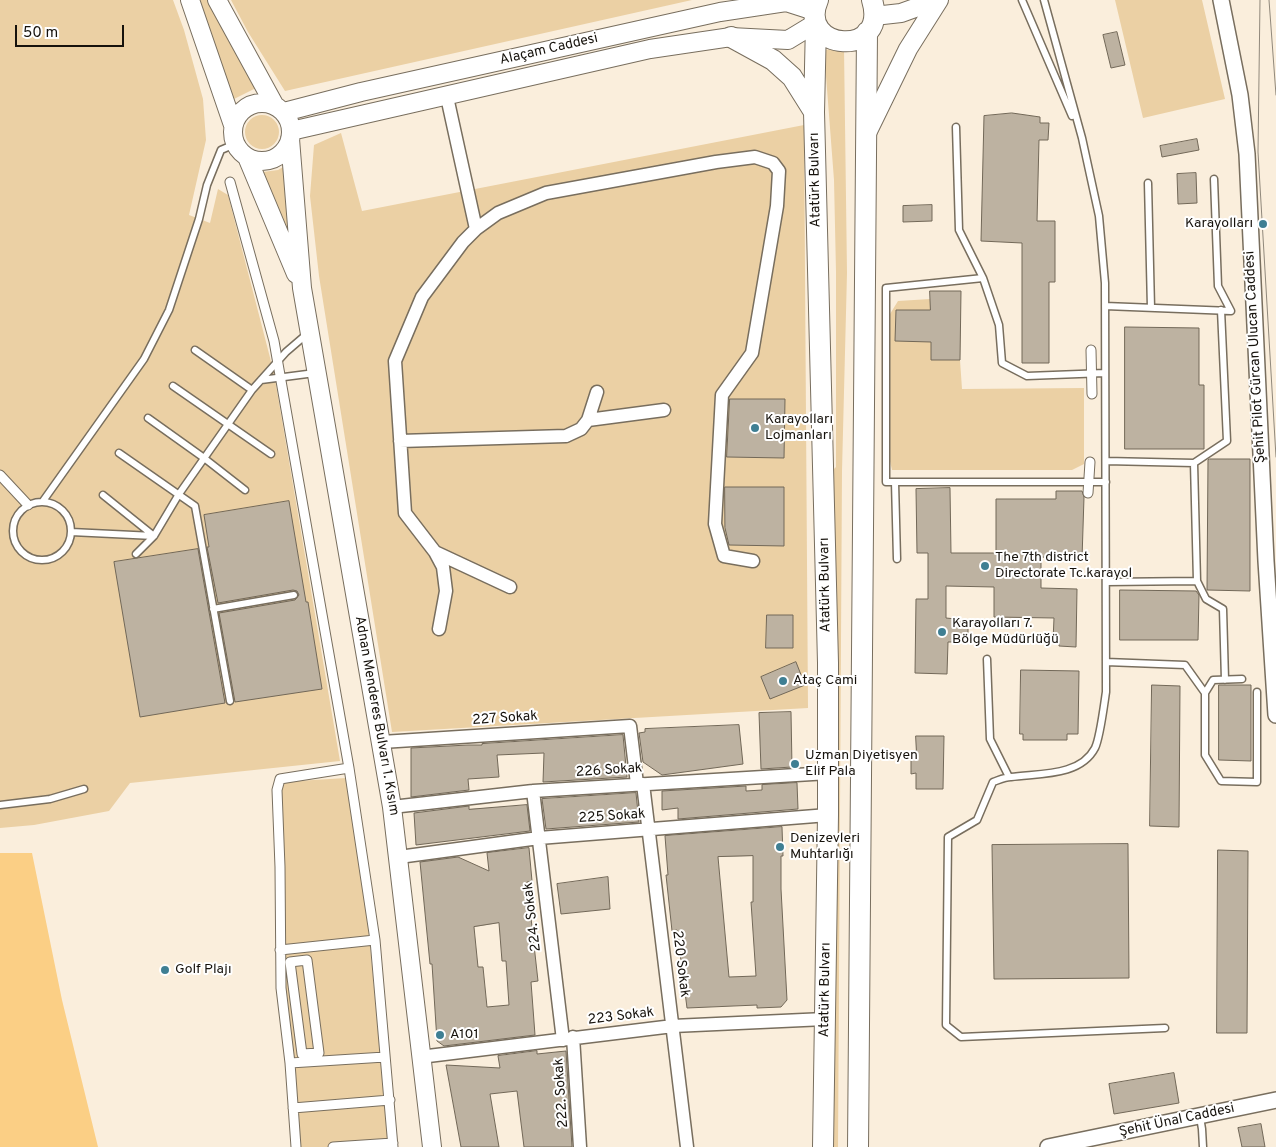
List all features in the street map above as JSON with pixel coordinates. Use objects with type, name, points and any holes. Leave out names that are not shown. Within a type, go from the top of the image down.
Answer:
[{"type":"highway","points":[[816,8],[828,37],[835,41],[853,42],[861,38],[871,16]]},
{"type":"highway","name":"Atatürk Bulvarı","points":[[816,8],[814,112],[829,773],[823,1147]]},
{"type":"highway","points":[[858,1147],[867,133],[871,16]]},
{"type":"highway","points":[[731,37],[773,60],[792,77],[814,112]]},
{"type":"main road","points":[[190,0],[233,125],[235,144],[240,152],[247,157],[260,161],[273,159],[286,149],[291,135],[290,122],[280,109],[217,0]]},
{"type":"main road","points":[[871,16],[900,13],[938,0]]},
{"type":"main road","points":[[867,133],[908,49],[938,0]]},
{"type":"main road","name":"Alaçam Caddesi","points":[[280,109],[361,92],[725,6],[786,2],[816,8],[788,40],[731,37],[650,49],[291,135]]},
{"type":"main road","points":[[233,125],[241,111],[249,105],[260,102],[280,109]]},
{"type":"main road","name":"Adnan Menderes Bulvarı 1. Kısım","points":[[291,135],[302,288],[392,806],[432,1147]]},
{"type":"main road","name":"Adnan Menderes Bulvarı 1. Kısım","points":[[247,157],[302,288]]},
{"type":"street","name":"Şehit Pilot Gürcan Ulucan Caddesi","points":[[1222,0],[1240,95],[1247,154],[1266,561],[1276,715]]},
{"type":"street","points":[[447,97],[476,229]]},
{"type":"street","points":[[439,629],[446,591],[443,567],[435,552],[405,513],[395,360],[422,297],[463,242],[476,229],[498,213],[546,193],[716,162],[754,157],[773,163],[779,171],[777,206],[752,353],[722,395],[715,524],[724,556],[753,561]]},
{"type":"street","points":[[230,182],[278,362],[349,768],[375,940],[393,1145],[332,1147]]},
{"type":"street","points":[[1091,350],[1092,394]]},
{"type":"street","points":[[400,440],[566,436],[581,429],[588,420],[597,392]]},
{"type":"street","points":[[588,420],[664,410]]},
{"type":"street","points":[[1088,493],[1090,462]]},
{"type":"street","points":[[0,475],[28,504]]},
{"type":"street","points":[[435,552],[510,587]]},
{"type":"street","name":"227 Sokak","points":[[382,742],[630,726]]},
{"type":"street","name":"220 Sokak","points":[[630,726],[649,830],[687,1147]]},
{"type":"street","points":[[296,1147],[290,1063],[281,988],[277,790],[280,779],[349,768]]},
{"type":"street","name":"226 Sokak","points":[[392,806],[533,791],[829,773]]},
{"type":"street","name":"224. Sokak","points":[[533,791],[568,1039]]},
{"type":"street","name":"225 Sokak","points":[[399,857],[539,838],[828,815]]},
{"type":"street","points":[[280,950],[375,940]]},
{"type":"street","points":[[302,949],[303,960]]},
{"type":"street","points":[[303,960],[307,960],[319,1053],[311,1058],[302,1054],[290,962],[303,960]]},
{"type":"street","name":"223 Sokak","points":[[420,1057],[673,1026],[825,1019]]},
{"type":"street","name":"222. Sokak","points":[[568,1039],[580,1147]]},
{"type":"street","points":[[290,1063],[311,1058],[385,1057]]},
{"type":"street","points":[[293,1108],[390,1100]]},
{"type":"street","name":"Şehit Ünal Caddesi","points":[[1048,1147],[1276,1100]]},
{"type":"lane","points":[[1022,0],[1082,138]]},
{"type":"lane","points":[[1044,0],[1082,138],[1099,216],[1105,283],[1106,692],[1096,747],[1087,760],[1074,767],[1043,775],[1009,777],[993,782],[977,820],[948,837],[946,1025],[961,1036],[1165,1028]]},
{"type":"lane","points":[[956,127],[959,230],[983,278],[999,325],[1002,363],[1027,376],[1105,373]]},
{"type":"lane","points":[[43,501],[144,359],[169,310],[199,219],[207,185],[221,150],[235,144]]},
{"type":"lane","points":[[1105,306],[1231,311],[1218,286],[1214,179]]},
{"type":"lane","points":[[1148,183],[1151,308]]},
{"type":"lane","points":[[983,278],[886,288],[886,482],[1106,482]]},
{"type":"lane","points":[[1106,461],[1194,464],[1227,441],[1221,310]]},
{"type":"lane","points":[[136,554],[154,536],[179,494],[252,390],[309,332]]},
{"type":"lane","points":[[195,350],[252,390]]},
{"type":"lane","points":[[261,380],[316,372]]},
{"type":"lane","points":[[173,386],[270,454]]},
{"type":"lane","points":[[148,418],[246,490]]},
{"type":"lane","points":[[119,453],[195,506],[230,701]]},
{"type":"lane","points":[[1194,464],[1197,581],[1206,599],[1223,609],[1225,680]]},
{"type":"lane","points":[[894,482],[897,559]]},
{"type":"lane","points":[[102,495],[154,536]]},
{"type":"lane","points":[[43,501],[51,502],[64,511],[68,517],[71,532],[67,546],[56,556],[42,560],[28,557],[17,546],[12,531],[17,515],[28,504],[43,501]]},
{"type":"lane","points":[[71,532],[154,536]]},
{"type":"lane","points":[[1106,582],[1197,581]]},
{"type":"lane","points":[[213,609],[294,595]]},
{"type":"lane","points":[[987,659],[990,739],[1009,777]]},
{"type":"lane","points":[[1106,662],[1185,665],[1205,693]]},
{"type":"lane","points":[[1242,679],[1213,680],[1205,693],[1206,755],[1221,781],[1257,782],[1257,692]]},
{"type":"lane","points":[[0,805],[50,799],[84,789]]},
{"type":"lane","points":[[1200,1116],[1203,1147]]},
{"type":"shaded area","points":[[0,0],[173,0],[184,30],[203,99],[206,140],[189,215],[210,223],[218,189],[228,195],[274,373],[340,761],[130,783],[109,811],[34,825],[0,828]]},
{"type":"shaded area","points":[[199,0],[208,0],[256,88],[232,100]]},
{"type":"shaded area","points":[[231,0],[692,0],[285,91],[248,32]]},
{"type":"shaded area","points":[[1115,0],[1202,0],[1225,99],[1143,118]]},
{"type":"shaded area","points":[[844,48],[847,273],[842,471],[838,1147],[833,1147],[836,272],[834,180],[824,50]]},
{"type":"shaded area","points":[[262,115],[269,116],[274,120],[278,125],[278,139],[274,144],[269,148],[262,149],[255,148],[250,144],[246,139],[245,132],[246,125],[250,120],[255,116]]},
{"type":"shaded area","points":[[804,125],[808,708],[392,732],[319,276],[310,196],[314,145],[341,133],[362,211]]},
{"type":"shaded area","points":[[290,163],[294,250],[263,172],[278,170]]},
{"type":"shaded area","points":[[930,291],[961,291],[960,360],[962,389],[1084,388],[1084,464],[1072,470],[892,470],[889,457],[890,314],[898,301],[930,299]]},
{"type":"shaded area","points":[[346,778],[367,913],[389,1147],[299,1147],[284,988],[281,782]]},
{"type":"shaded area","points":[[0,853],[32,853],[62,1000],[98,1147],[0,1147]]},
{"type":"building","points":[[1117,32],[1125,65],[1111,68],[1103,35]]},
{"type":"building","points":[[1012,113],[1040,117],[1040,123],[1049,123],[1048,140],[1039,140],[1037,221],[1055,221],[1055,282],[1049,282],[1049,363],[1022,363],[1022,243],[981,241],[984,116]]},
{"type":"building","points":[[1197,139],[1199,150],[1162,157],[1160,146]]},
{"type":"building","points":[[1196,173],[1197,203],[1178,204],[1177,174]]},
{"type":"building","points":[[932,205],[932,221],[903,222],[903,206]]},
{"type":"building","points":[[930,291],[961,291],[960,360],[931,360],[931,342],[895,341],[896,310],[930,310]]},
{"type":"building","points":[[1125,327],[1199,328],[1199,385],[1204,385],[1204,449],[1125,449]]},
{"type":"building","name":"Karayolları Lojmanları","points":[[730,399],[785,399],[784,458],[727,457]]},
{"type":"building","points":[[1250,459],[1250,591],[1207,590],[1208,460]]},
{"type":"building","points":[[725,487],[784,487],[784,546],[729,545],[725,528]]},
{"type":"building","points":[[950,488],[951,553],[996,553],[996,499],[1056,499],[1056,491],[1082,491],[1084,497],[1082,559],[1041,557],[1041,588],[1077,589],[1076,647],[1059,646],[1059,641],[1053,641],[1054,618],[994,617],[994,587],[946,586],[946,618],[956,619],[956,622],[968,622],[968,642],[948,642],[947,674],[915,673],[916,599],[928,599],[928,553],[917,553],[916,489]]},
{"type":"building","points":[[289,501],[322,689],[235,702],[219,613],[295,600],[299,595],[297,591],[293,590],[218,603],[207,547],[209,547],[204,515]]},
{"type":"building","points":[[198,549],[225,703],[140,717],[114,562]]},
{"type":"building","points":[[1120,590],[1196,591],[1199,595],[1198,640],[1120,640]]},
{"type":"building","points":[[767,615],[793,615],[793,648],[766,648]]},
{"type":"building","name":"Ataç Cami","points":[[796,662],[805,685],[770,699],[761,677]]},
{"type":"building","points":[[1021,670],[1079,671],[1078,734],[1067,734],[1067,740],[1023,740],[1023,734],[1020,734]]},
{"type":"building","points":[[1152,685],[1180,686],[1179,827],[1150,826]]},
{"type":"building","points":[[1219,685],[1251,685],[1251,761],[1219,760]]},
{"type":"building","points":[[791,712],[792,767],[761,769],[759,713]]},
{"type":"building","points":[[739,725],[743,764],[662,775],[643,762],[639,733],[645,732],[645,729]]},
{"type":"building","points":[[623,735],[627,777],[543,782],[544,753],[497,755],[499,777],[468,779],[469,790],[411,797],[411,748]]},
{"type":"building","points":[[916,736],[944,736],[943,789],[916,789],[916,773],[911,774],[911,751],[916,751]]},
{"type":"building","points":[[797,783],[798,809],[678,819],[678,808],[662,810],[662,791],[746,786],[746,791],[762,790],[762,785]]},
{"type":"building","points":[[636,793],[639,822],[546,829],[542,799]]},
{"type":"building","points":[[527,805],[530,831],[416,845],[414,813],[469,806],[469,809]]},
{"type":"building","points":[[782,827],[781,889],[787,1000],[781,1007],[757,1008],[757,1005],[687,1008],[677,930],[672,931],[666,875],[668,875],[665,836]],"holes":[[[753,856],[753,902],[751,902],[756,976],[729,977],[718,857]]]},
{"type":"building","points":[[1128,844],[1129,978],[994,979],[992,845]]},
{"type":"building","points":[[529,848],[532,881],[527,882],[538,981],[531,982],[535,1035],[444,1046],[437,1041],[432,964],[430,964],[420,862],[458,857],[489,871],[487,853]],"holes":[[[499,923],[502,961],[506,961],[509,1005],[487,1007],[483,967],[478,967],[474,927]]]},
{"type":"building","points":[[1218,850],[1248,851],[1247,1033],[1217,1033]]},
{"type":"building","points":[[608,877],[610,909],[561,914],[557,884]]},
{"type":"building","points":[[537,1051],[537,1054],[566,1051],[572,1147],[524,1147],[517,1091],[490,1094],[499,1147],[461,1147],[446,1065],[500,1068],[498,1056]]},
{"type":"building","points":[[1174,1073],[1179,1103],[1114,1114],[1109,1084]]},
{"type":"building","points":[[1261,1124],[1265,1147],[1242,1147],[1238,1128]]},
{"type":"tram line","points":[[1260,0],[1258,152],[1276,457]]},
{"type":"tram line","points":[[1269,0],[1276,95]]},
{"type":"place","name":"Karayolları","points":[[1263,224]]},
{"type":"place","name":"Karayolları Lojmanları","points":[[755,428]]},
{"type":"place","name":"The 7th district Directorate Tc.karayol","points":[[985,566]]},
{"type":"place","name":"Karayolları 7. Bölge Müdürlüğü","points":[[942,632]]},
{"type":"place","name":"Ataç Cami","points":[[783,681]]},
{"type":"place","name":"Uzman Diyetisyen Elif Pala","points":[[795,764]]},
{"type":"place","name":"Denizevleri Muhtarlığı","points":[[780,847]]},
{"type":"place","name":"Golf Plajı","points":[[165,970]]},
{"type":"place","name":"A101","points":[[440,1035]]}]
